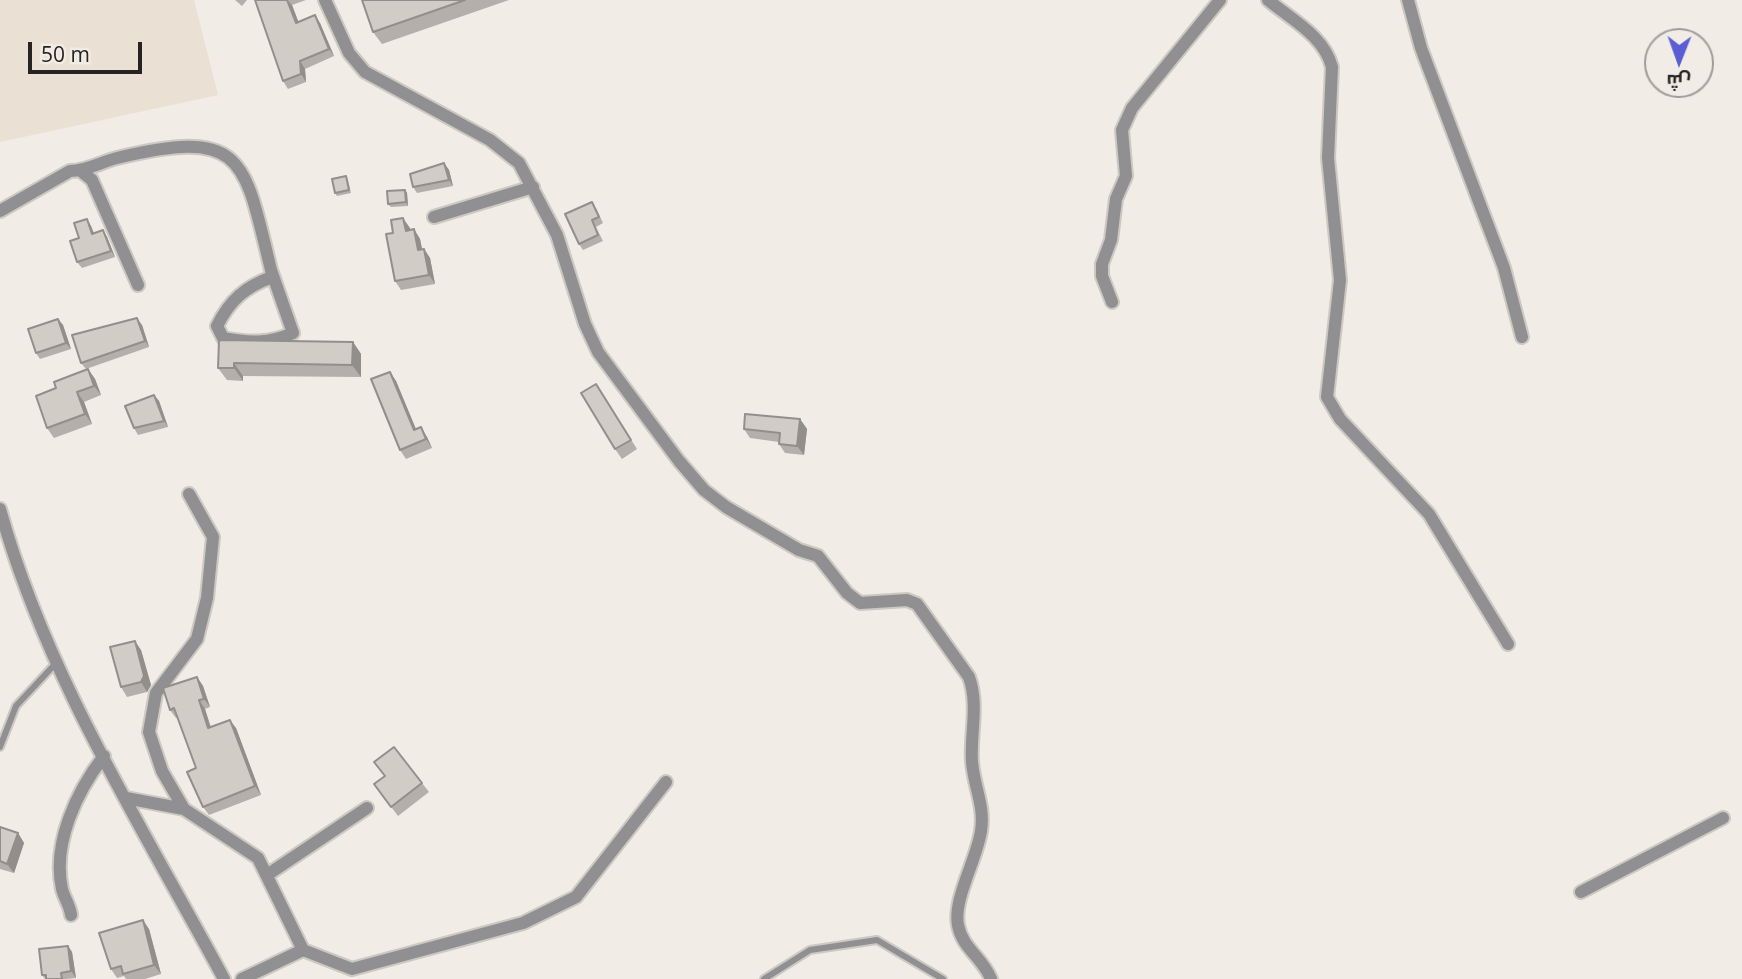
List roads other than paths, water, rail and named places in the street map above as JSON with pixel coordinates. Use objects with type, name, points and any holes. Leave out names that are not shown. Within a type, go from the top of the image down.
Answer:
[{"type":"street","points":[[325,0],[349,53],[365,72],[506,151],[519,163],[561,244],[586,324],[598,352],[679,461],[704,490],[726,507],[799,550],[818,556],[847,593],[860,603],[907,600],[917,604],[969,677],[974,690],[972,764],[983,815],[981,834],[959,905],[957,922],[962,941],[980,960],[991,979]]},
{"type":"street","points":[[1111,302],[1101,276],[1111,240],[1112,214],[1126,176],[1123,124],[1132,108],[1220,0]]},
{"type":"street","points":[[1268,0],[1318,39],[1329,52],[1332,67],[1328,158],[1340,280],[1335,337],[1327,379],[1330,405],[1429,514],[1508,643]]},
{"type":"street","points":[[1408,0],[1421,48],[1504,268],[1522,337]]},
{"type":"street","points":[[0,211],[70,171],[81,171],[128,156],[177,148],[216,148],[238,165],[251,186],[272,277],[248,285],[227,307],[217,327],[223,338],[248,343],[278,340],[293,333],[271,270]]},
{"type":"street","points":[[81,171],[92,180],[138,285]]},
{"type":"street","points":[[434,217],[533,187]]},
{"type":"street","points":[[184,809],[162,771],[149,732],[156,693],[197,639],[206,598],[213,537],[189,494]]},
{"type":"street","points":[[0,509],[22,581],[57,661],[126,798],[224,979]]},
{"type":"street","points":[[71,915],[62,889],[61,853],[69,820],[85,780],[104,756]]},
{"type":"street","points":[[126,798],[184,809],[258,858],[303,950],[352,969],[523,923],[576,897],[666,782]]},
{"type":"street","points":[[267,875],[367,808]]},
{"type":"street","points":[[1581,892],[1723,818]]},
{"type":"street","points":[[242,979],[303,950]]},
{"type":"lane","points":[[0,747],[16,706],[57,661]]},
{"type":"lane","points":[[764,979],[810,950],[877,940],[943,979]]}]
